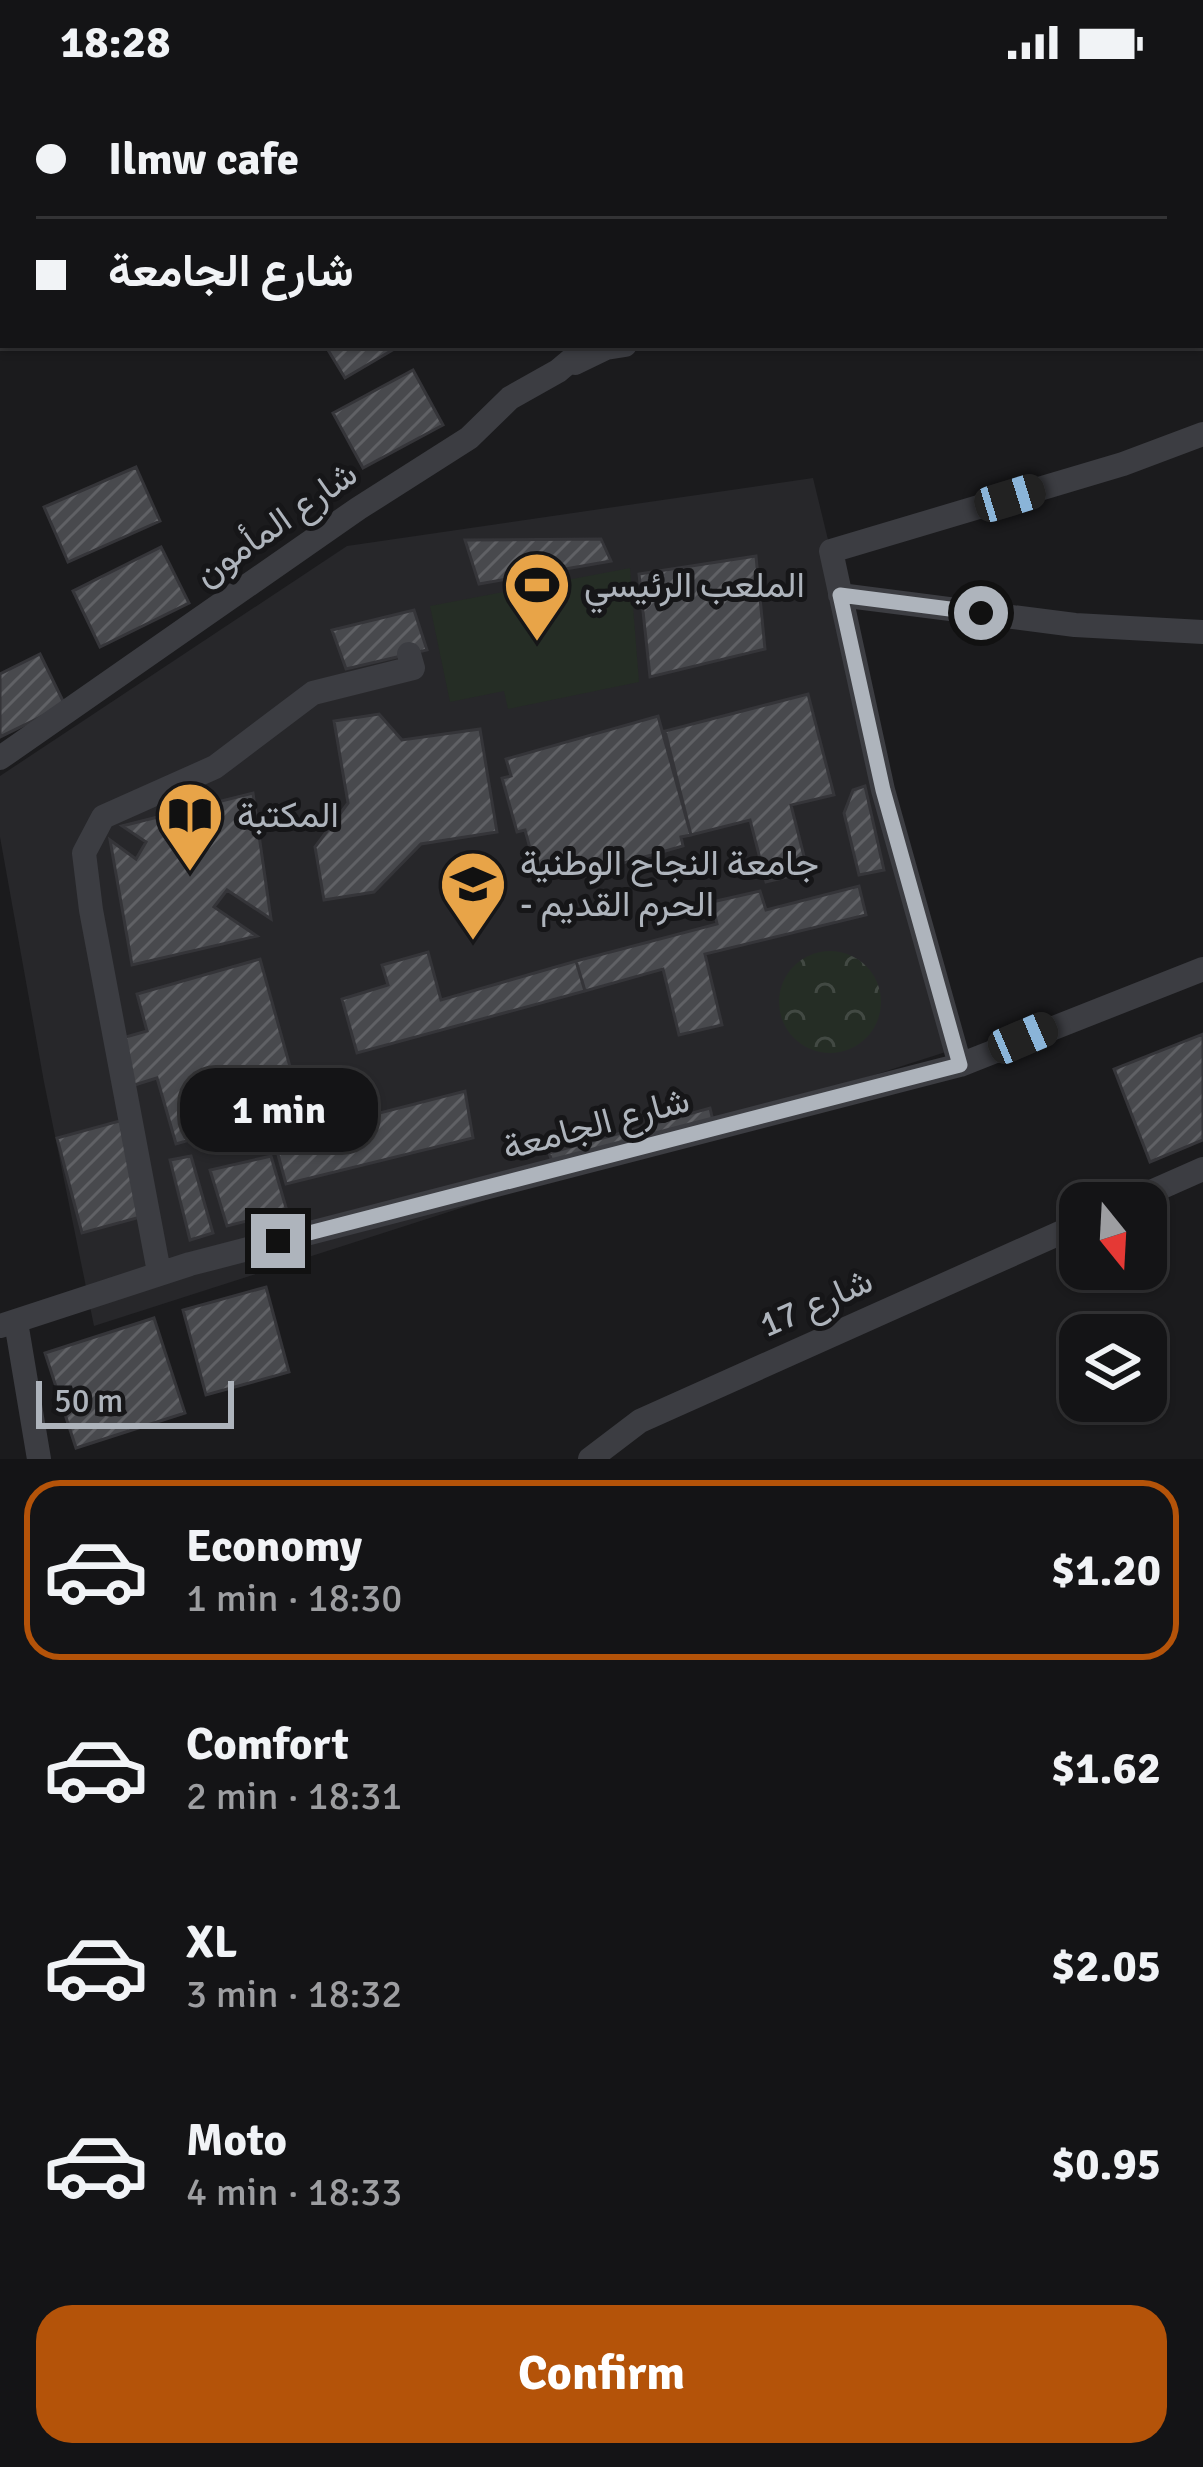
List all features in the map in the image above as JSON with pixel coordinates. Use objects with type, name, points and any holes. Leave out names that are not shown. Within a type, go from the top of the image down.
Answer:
[{"type":"street","name":"شارع المأمون","points":[[0,758],[359,508],[469,438],[509,398],[585,348]]},
{"type":"street","points":[[536,382],[606,348]]},
{"type":"street","points":[[960,1065],[883,790],[830,551],[1123,464],[1203,434]]},
{"type":"street","points":[[840,595],[1075,625],[1203,632]]},
{"type":"street","points":[[159,1272],[91,910],[84,853],[90,837],[103,817],[199,775],[238,752],[313,693],[413,668],[409,654]]},
{"type":"street","name":"شارع الجامعة","points":[[8,1324],[159,1272],[960,1065],[1203,969]]},
{"type":"street","points":[[1167,1184],[1203,1168]]},
{"type":"street","name":"شارع 17","points":[[590,1459],[640,1421],[1059,1233]]},
{"type":"street","points":[[8,1324],[39,1459]]},
{"type":"shaded area","name":"جامعة النجاح الوطنية - الحرم القديم","points":[[813,478],[952,1050],[94,1326],[0,837],[0,776],[347,546]]},
{"type":"green space","name":"الملعب الرئيسي","points":[[630,568],[639,682],[508,709],[504,691],[450,702],[430,606]]},
{"type":"green space","points":[[830,951],[850,955],[866,966],[877,982],[881,1002],[877,1022],[866,1038],[850,1049],[830,1053],[810,1049],[794,1038],[783,1022],[779,1002],[783,982],[794,966],[810,955]]},
{"type":"building","points":[[327,348],[396,348],[345,378]]},
{"type":"building","points":[[413,370],[443,425],[363,468],[333,413]]},
{"type":"building","points":[[136,467],[160,521],[68,562],[44,507]]},
{"type":"building","points":[[601,539],[611,561],[479,584],[465,540]]},
{"type":"building","points":[[161,547],[189,603],[100,647],[73,591]]},
{"type":"building","points":[[756,556],[765,649],[650,677],[639,574]]},
{"type":"building","points":[[414,610],[427,650],[346,669],[332,630]]},
{"type":"building","points":[[40,654],[65,705],[0,737],[0,674]]},
{"type":"building","points":[[808,694],[834,795],[791,805],[808,872],[766,882],[750,820],[691,835],[665,731]]},
{"type":"building","points":[[379,714],[402,740],[480,729],[497,832],[421,844],[374,892],[324,900],[315,847],[348,803],[334,721]]},
{"type":"building","points":[[658,716],[691,835],[681,837],[683,846],[585,874],[582,865],[538,878],[525,830],[517,832],[502,778],[511,776],[506,759]]},
{"type":"building","points":[[865,786],[884,870],[859,875],[844,813],[853,790]]},
{"type":"building","name":"المكتبة","points":[[253,793],[271,919],[227,890],[214,907],[257,936],[132,965],[110,840],[136,859],[146,842],[122,826]]},
{"type":"building","points":[[859,886],[866,915],[705,954],[722,1025],[679,1035],[663,969],[585,991],[576,961],[717,924],[712,902],[760,891],[766,910]]},
{"type":"building","points":[[428,952],[441,1000],[576,961],[585,991],[357,1053],[342,999],[388,985],[382,965]]},
{"type":"building","points":[[260,959],[296,1088],[284,1113],[176,1144],[157,1078],[128,1087],[115,1040],[147,1031],[137,994]]},
{"type":"building","points":[[1203,1034],[1203,1140],[1150,1162],[1114,1069]]},
{"type":"building","points":[[465,1091],[473,1138],[286,1184],[274,1140]]},
{"type":"building","points":[[710,1108],[713,1121],[554,1167],[549,1153]]},
{"type":"building","points":[[123,1120],[148,1215],[82,1233],[57,1138]]},
{"type":"building","points":[[191,1156],[213,1233],[190,1240],[170,1160]]},
{"type":"building","points":[[271,1156],[287,1211],[227,1226],[210,1170]]},
{"type":"building","points":[[266,1287],[289,1372],[206,1395],[183,1310]]},
{"type":"building","points":[[154,1318],[185,1413],[76,1448],[45,1353]]},
{"type":"place","name":"الملعب الرئيسي","points":[[537,644]]},
{"type":"place","name":"المكتبة","points":[[190,874]]},
{"type":"place","name":"جامعة النجاح الوطنية - الحرم القديم","points":[[473,943]]},
{"type":"route","points":[[278,1241],[960,1065],[883,790],[840,595],[981,613]]}]
